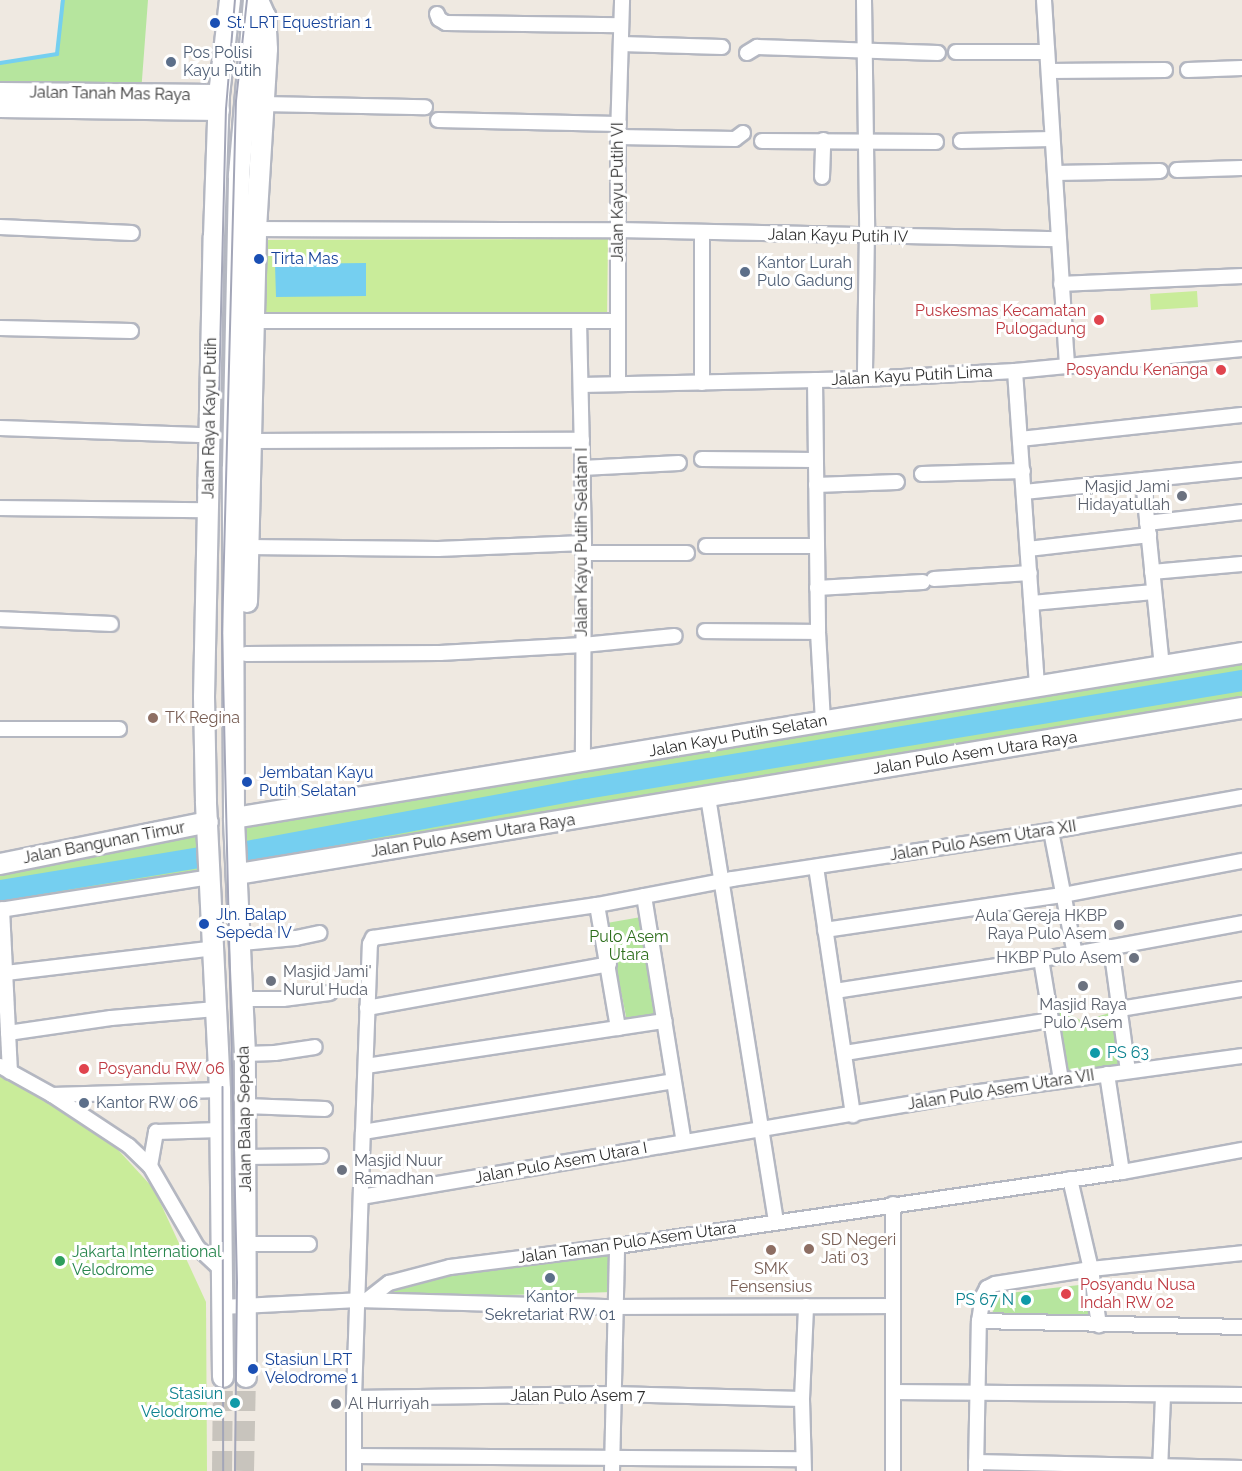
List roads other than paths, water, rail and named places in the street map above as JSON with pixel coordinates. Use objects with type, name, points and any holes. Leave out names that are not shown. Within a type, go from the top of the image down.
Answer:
[{"type":"street","name":"Jalan Raya Kayu Putih","points":[[210,871],[204,697],[209,466],[219,102],[230,0]]},
{"type":"street","name":"Jalan Raya Kayu Putih","points":[[247,229],[267,49],[265,16],[256,0]]},
{"type":"street","name":"Jalan Raya Kayu Putih","points":[[237,868],[233,467],[245,321],[247,229],[243,104],[256,0]]},
{"type":"street","name":"Jalan Kayu Putih VI","points":[[618,384],[618,130],[622,0]]},
{"type":"street","points":[[864,0],[867,140],[865,379]]},
{"type":"street","points":[[1044,0],[1060,284],[1067,366]]},
{"type":"street","points":[[437,14],[439,19],[446,23],[621,25]]},
{"type":"street","points":[[621,44],[722,47]]},
{"type":"street","points":[[747,53],[757,47],[938,53]]},
{"type":"street","points":[[956,52],[1047,52]]},
{"type":"street","points":[[1188,70],[1242,68]]},
{"type":"street","points":[[1048,71],[1165,70]]},
{"type":"street","name":"Jalan Tanah Mas Raya","points":[[0,93],[219,102]]},
{"type":"street","name":"Jalan Tanah Mas Raya","points":[[0,107],[219,102]]},
{"type":"street","points":[[262,104],[425,106]]},
{"type":"street","points":[[438,120],[735,139],[743,133]]},
{"type":"street","points":[[961,141],[990,133],[1052,139]]},
{"type":"street","points":[[822,177],[823,140]]},
{"type":"street","points":[[762,141],[936,142]]},
{"type":"street","points":[[1177,170],[1242,168]]},
{"type":"street","points":[[1055,173],[1160,171]]},
{"type":"street","points":[[0,227],[132,233]]},
{"type":"street","name":"Jalan Kayu Putih IV","points":[[247,229],[618,230],[867,237],[1059,239]]},
{"type":"street","points":[[702,233],[702,382]]},
{"type":"street","points":[[1060,284],[1242,276]]},
{"type":"street","name":"Jalan Raya Kayu Putih","points":[[235,790],[243,739],[251,441],[245,321]]},
{"type":"street","points":[[245,321],[618,321]]},
{"type":"street","name":"Jalan Kayu Putih Selatan I","points":[[579,321],[584,548],[584,763]]},
{"type":"street","points":[[0,328],[131,331]]},
{"type":"street","name":"Jalan Kayu Putih Lima","points":[[580,384],[865,379],[1015,371],[1242,349]]},
{"type":"street","points":[[1015,371],[1037,686]]},
{"type":"street","points":[[815,380],[818,632],[823,721]]},
{"type":"street","points":[[1020,439],[1242,415]]},
{"type":"street","points":[[0,428],[199,435]]},
{"type":"street","points":[[251,441],[582,440]]},
{"type":"street","points":[[702,459],[815,460]]},
{"type":"street","points":[[582,468],[679,463]]},
{"type":"street","points":[[209,466],[233,467]]},
{"type":"street","points":[[1024,492],[1242,470]]},
{"type":"street","points":[[922,474],[1023,471]]},
{"type":"street","points":[[1143,480],[1162,666]]},
{"type":"street","points":[[816,485],[897,482]]},
{"type":"street","points":[[0,508],[199,510]]},
{"type":"street","points":[[1028,549],[1242,512]]},
{"type":"street","points":[[706,546],[817,546]]},
{"type":"street","points":[[247,548],[584,548],[687,553]]},
{"type":"street","points":[[1152,572],[1242,564]]},
{"type":"street","points":[[817,588],[1030,573]]},
{"type":"street","points":[[1032,603],[1154,592]]},
{"type":"street","points":[[0,619],[111,624]]},
{"type":"street","points":[[705,631],[818,632]]},
{"type":"street","points":[[246,654],[440,653],[583,645],[675,636]]},
{"type":"street","name":"Jalan Kayu Putih Selatan","points":[[235,824],[823,721],[1242,653]]},
{"type":"street","name":"Jalan Pulo Asem Utara Raya","points":[[237,868],[708,797],[1242,708]]},
{"type":"street","points":[[0,729],[119,729]]},
{"type":"street","points":[[708,797],[776,1221]]},
{"type":"street","name":"Jalan Pulo Asem Utara XII","points":[[367,1008],[370,944],[373,938],[597,905],[722,881],[1051,831],[1242,797]]},
{"type":"street","name":"Jalan Bangunan Timur","points":[[0,864],[209,829]]},
{"type":"street","points":[[1051,831],[1075,954]]},
{"type":"street","points":[[825,930],[1063,895],[1242,861]]},
{"type":"street","points":[[816,867],[846,1053],[853,1114]]},
{"type":"street","name":"Jalan Balap Sepeda","points":[[237,868],[242,943],[246,1106],[246,1377]]},
{"type":"street","points":[[210,871],[1,910],[8,1033],[5,1069],[52,1095],[129,1146],[150,1166],[197,1247],[222,1270]]},
{"type":"street","name":"Jalan Balap Sepeda","points":[[210,871],[220,1090],[223,1377]]},
{"type":"street","points":[[644,896],[684,1142]]},
{"type":"street","points":[[597,905],[609,964],[618,1028]]},
{"type":"street","points":[[835,991],[1075,954],[1242,923]]},
{"type":"street","points":[[242,943],[296,938],[319,933]]},
{"type":"street","points":[[1111,947],[1128,1071]]},
{"type":"street","points":[[4,981],[215,948]]},
{"type":"street","points":[[1041,959],[1060,1080]]},
{"type":"street","points":[[354,1471],[354,1398],[363,1300],[361,1197],[367,1008],[609,964]]},
{"type":"street","points":[[1120,1009],[1242,989]]},
{"type":"street","points":[[8,1033],[243,999],[283,999],[330,993]]},
{"type":"street","points":[[846,1053],[1051,1020]]},
{"type":"street","points":[[366,1066],[666,1021]]},
{"type":"street","points":[[244,1054],[315,1047]]},
{"type":"street","name":"Jalan Pulo Asem Utara VII","points":[[762,1130],[1060,1080],[1242,1056]]},
{"type":"street","points":[[1107,1074],[1122,1172]]},
{"type":"street","points":[[363,1132],[673,1081]]},
{"type":"street","points":[[52,1095],[220,1090]]},
{"type":"street","points":[[246,1106],[325,1109]]},
{"type":"street","points":[[150,1166],[156,1132],[220,1130]]},
{"type":"street","name":"Jalan Pulo Asem Utara I","points":[[361,1197],[762,1130]]},
{"type":"street","name":"Jalan Taman Pulo Asem Utara","points":[[363,1300],[388,1283],[450,1267],[617,1246],[1122,1172],[1242,1150]]},
{"type":"street","points":[[246,1157],[321,1156]]},
{"type":"street","points":[[1070,1179],[1091,1269],[1099,1325]]},
{"type":"street","points":[[893,1471],[894,1204]]},
{"type":"street","points":[[246,1244],[309,1244]]},
{"type":"street","points":[[612,1464],[617,1246]]},
{"type":"street","points":[[1242,1253],[1091,1269],[992,1285],[983,1296],[980,1321],[976,1467],[1242,1468]]},
{"type":"street","points":[[222,1307],[363,1300],[614,1307],[893,1306]]},
{"type":"street","points":[[354,1456],[549,1464],[803,1465],[802,1399],[806,1306]]},
{"type":"street","points":[[980,1321],[1242,1327]]},
{"type":"street","points":[[893,1392],[1242,1395]]},
{"type":"street","name":"Jalan Pulo Asem 7","points":[[354,1398],[612,1394],[802,1399]]},
{"type":"street","points":[[1160,1469],[1163,1395]]},
{"type":"water","points":[[366,263],[366,296],[276,297],[275,264]]},
{"type":"waterway","points":[[0,63],[57,54],[63,0]]},
{"type":"waterway","points":[[246,851],[586,788],[1242,680]]},
{"type":"waterway","points":[[0,890],[199,857]]},
{"type":"tunnel","points":[[222,1471],[223,1377]]},
{"type":"tunnel","points":[[244,1471],[246,1377]]},
{"type":"tram line","points":[[219,394],[226,109],[235,0]]},
{"type":"tram line","points":[[235,1471],[237,1283],[222,634],[236,101],[247,0]]},
{"type":"tram line","points":[[223,1087],[224,1471]]},
{"type":"place","name":"St. LRT Equestrian 1","points":[[215,23]]},
{"type":"place","name":"Pos Polisi Kayu Putih","points":[[171,62]]},
{"type":"place","name":"Tirta Mas","points":[[259,259]]},
{"type":"place","name":"Kantor Lurah Pulo Gadung","points":[[745,272]]},
{"type":"place","name":"Puskesmas Kecamatan Pulogadung","points":[[1099,320]]},
{"type":"place","name":"Posyandu Kenanga","points":[[1221,370]]},
{"type":"place","name":"Masjid Jami Hidayatullah","points":[[1182,496]]},
{"type":"place","name":"TK Regina","points":[[153,718]]},
{"type":"place","name":"Jembatan Kayu Putih Selatan","points":[[247,782]]},
{"type":"place","name":"Jln. Balap Sepeda IV","points":[[204,924]]},
{"type":"place","name":"Aula Gereja HKBP Raya Pulo Asem","points":[[1119,925]]},
{"type":"place","name":"HKBP Pulo Asem","points":[[1134,958]]},
{"type":"place","name":"Masjid Jami' Nurul Huda","points":[[271,981]]},
{"type":"place","name":"Masjid Raya Pulo Asem","points":[[1083,986]]},
{"type":"place","name":"PS 63","points":[[1095,1053]]},
{"type":"place","name":"Posyandu RW 06","points":[[84,1069]]},
{"type":"place","name":"Kantor RW 06","points":[[84,1103]]},
{"type":"place","name":"Masjid Nuur Ramadhan","points":[[342,1170]]},
{"type":"place","name":"SD Negeri Jati 03","points":[[809,1249]]},
{"type":"place","name":"SMK Fensensius","points":[[771,1250]]},
{"type":"place","name":"Jakarta International Velodrome","points":[[60,1261]]},
{"type":"place","name":"Kantor Sekretariat RW 01","points":[[550,1278]]},
{"type":"place","name":"Posyandu Nusa Indah RW 02","points":[[1066,1294]]},
{"type":"place","name":"PS 67 N","points":[[1026,1300]]},
{"type":"place","name":"Stasiun LRT Velodrome 1","points":[[253,1369]]},
{"type":"place","name":"Stasiun Velodrome","points":[[235,1403]]},
{"type":"place","name":"Al Hurriyah","points":[[336,1404]]},
{"type":"park label","name":"Pulo Asem Utara","points":[[629,946]]}]
